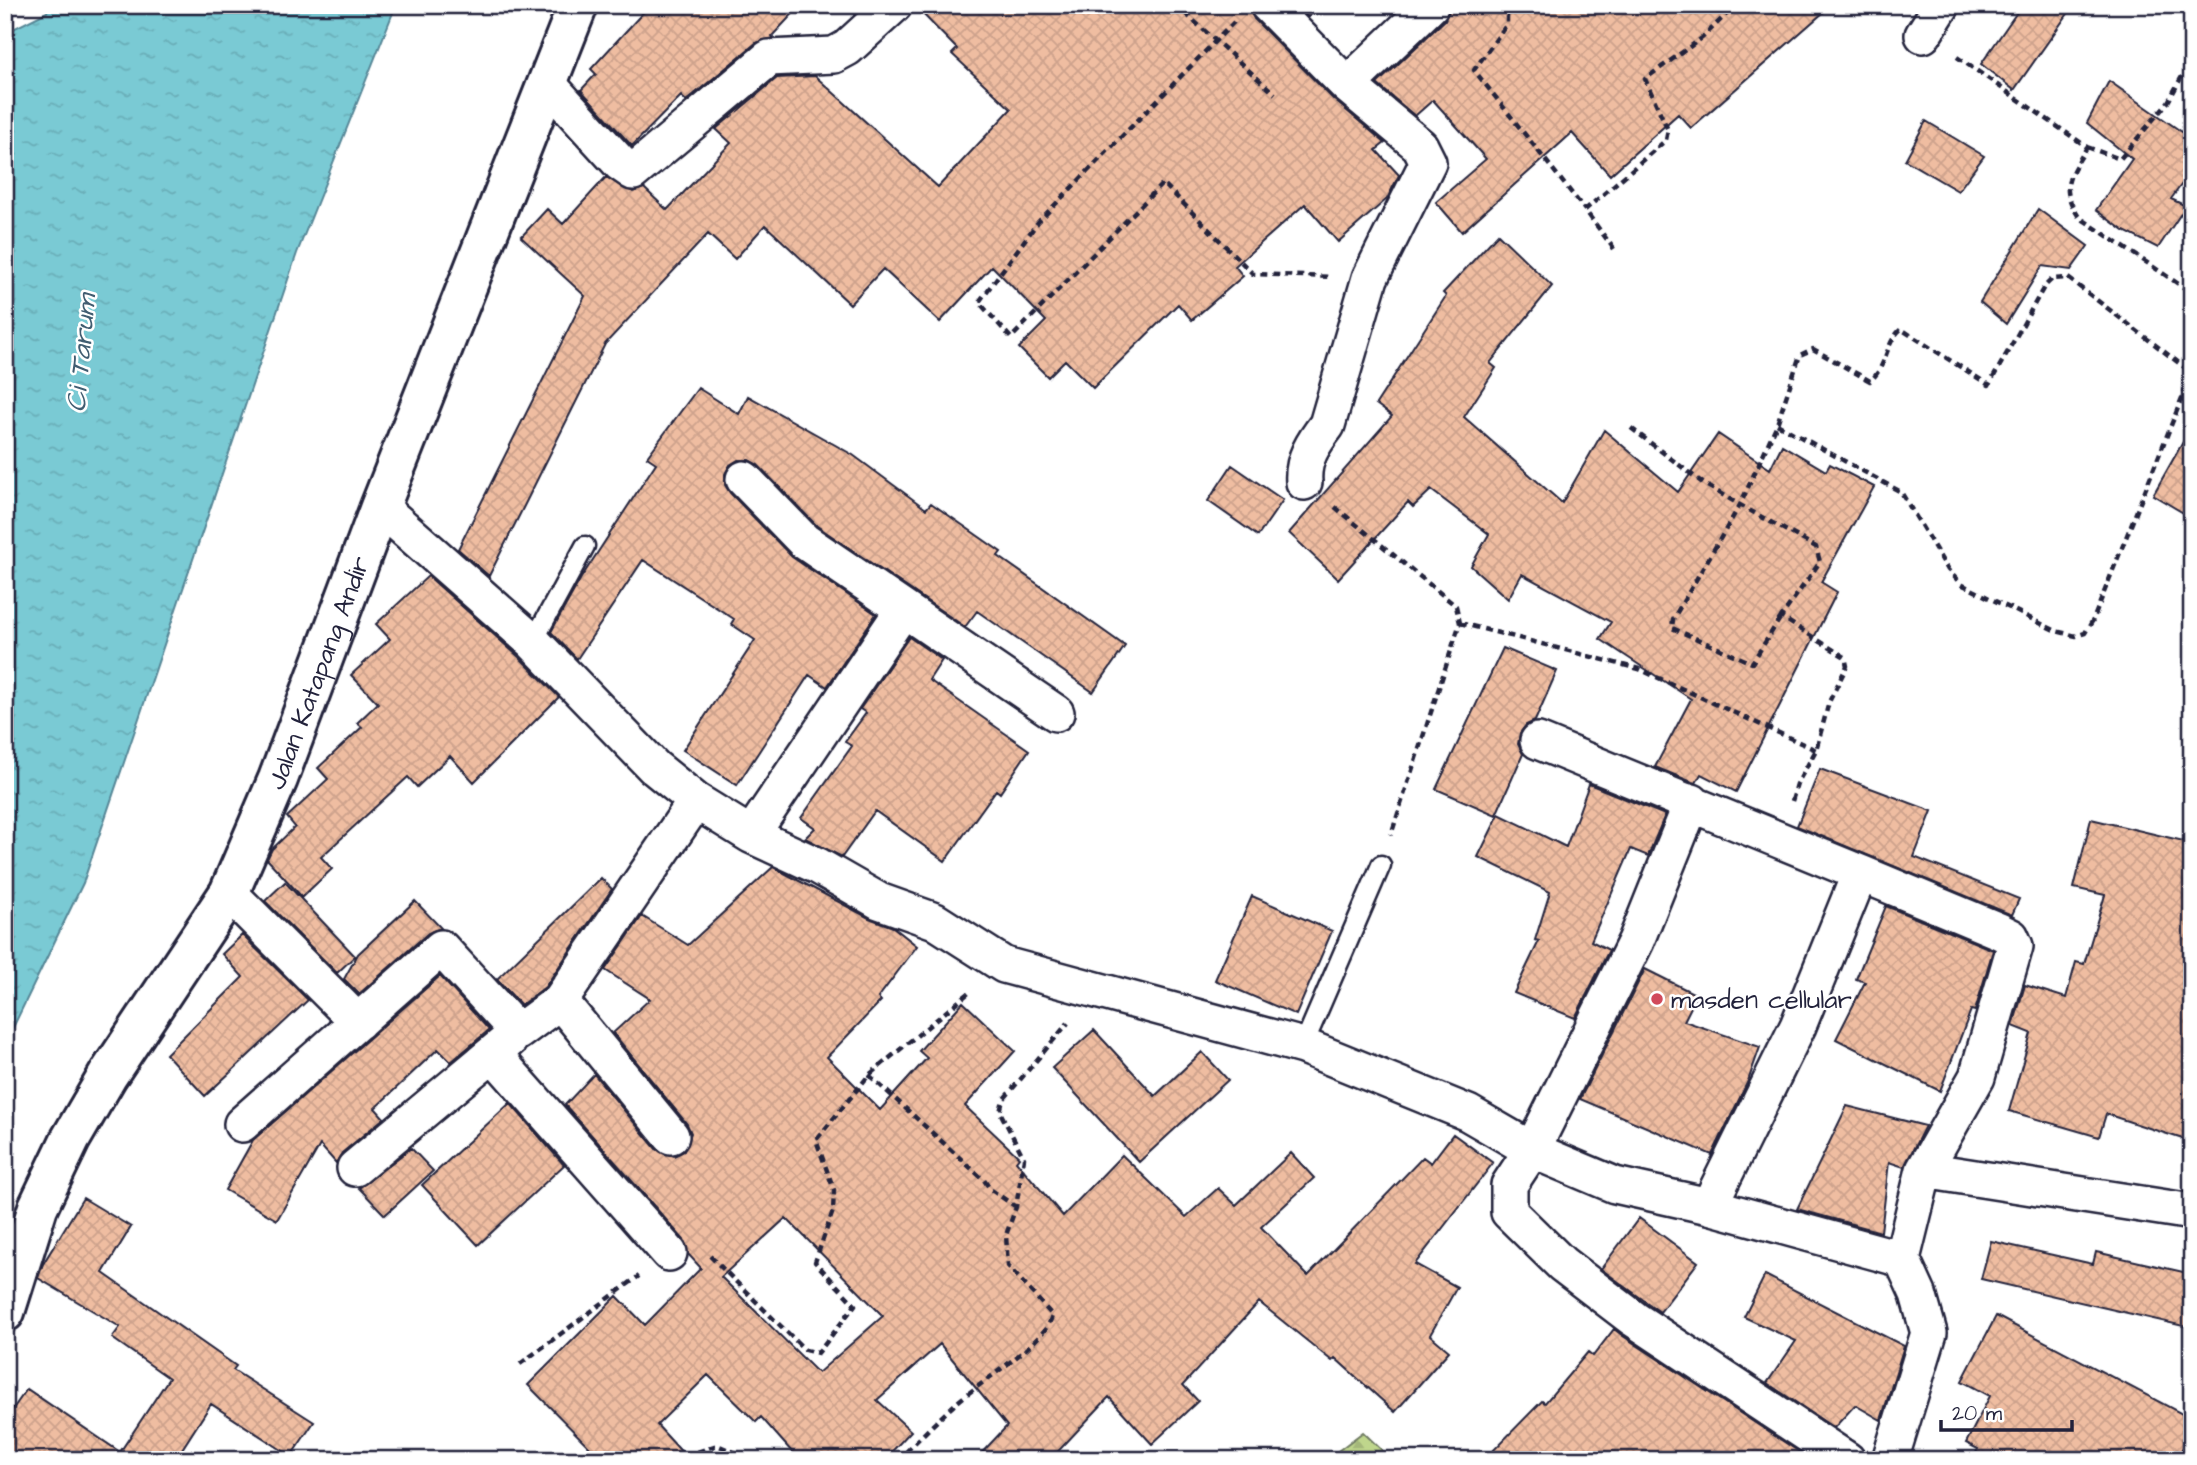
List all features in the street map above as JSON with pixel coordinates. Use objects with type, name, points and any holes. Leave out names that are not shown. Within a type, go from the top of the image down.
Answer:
[{"type":"street","name":"Jalan Katapang Andir","points":[[5,1312],[38,1208],[70,1140],[108,1075],[229,893],[278,779],[380,507],[578,5]]},
{"type":"street","points":[[547,83],[620,163],[633,172],[769,58],[834,55],[847,48],[894,5]]},
{"type":"street","points":[[1347,85],[1430,5]]},
{"type":"street","points":[[1923,35],[1942,5]]},
{"type":"street","points":[[1254,10],[1420,146],[1428,162],[1370,278],[1327,425],[1313,444],[1303,469],[1304,482]]},
{"type":"street","points":[[744,479],[804,541],[1056,713]]},
{"type":"street","points":[[380,507],[533,642],[654,766],[696,801],[751,835],[818,866],[879,901],[935,921],[1003,965],[1303,1046],[1468,1113],[1532,1150],[1615,1185],[1709,1206],[1902,1259]]},
{"type":"street","points":[[751,835],[903,610]]},
{"type":"street","points":[[1538,741],[1692,802],[2011,937],[2015,946],[1977,1077],[1924,1170],[1902,1259],[1918,1294],[1929,1333],[1889,1459]]},
{"type":"street","points":[[355,1168],[560,1001],[696,801]]},
{"type":"street","points":[[1692,802],[1636,941],[1532,1150],[1510,1185],[1509,1212],[1562,1264],[1634,1319],[1847,1460]]},
{"type":"street","points":[[1709,1206],[1798,1026],[1860,873]]},
{"type":"street","points":[[229,893],[358,1022]]},
{"type":"street","points":[[242,1124],[441,948],[519,1032]]},
{"type":"street","points":[[560,1001],[671,1136]]},
{"type":"street","points":[[492,1054],[669,1253]]},
{"type":"street","points":[[1924,1170],[2190,1205]]},
{"type":"lane","points":[[533,642],[585,546]]},
{"type":"lane","points":[[1303,1046],[1381,865]]},
{"type":"path","points":[[1176,5],[1275,94]]},
{"type":"path","points":[[1501,5],[1507,16],[1507,24],[1474,70],[1614,249]]},
{"type":"path","points":[[1585,210],[1666,140],[1668,130],[1645,85],[1647,75],[1702,38],[1737,5]]},
{"type":"path","points":[[1254,10],[1215,41],[1038,222],[979,302],[1011,338],[1163,183],[1253,274],[1370,278]]},
{"type":"path","points":[[1923,35],[2087,147],[2120,159],[2168,102],[2192,58]]},
{"type":"path","points":[[2087,147],[2066,181],[2069,202],[2079,217],[2192,293]]},
{"type":"path","points":[[1631,428],[1704,484],[1740,505],[1816,547],[1820,553],[1820,562],[1752,663],[1672,628],[1673,619],[1740,505],[1777,424],[1800,355],[1813,349],[1862,379],[1870,381],[1880,373],[1895,335],[1901,329],[1989,385],[2052,279],[2068,278],[2192,373],[2093,620],[2085,633],[2076,636],[2056,631],[1961,584],[1948,570],[1901,492],[1777,424]]},
{"type":"path","points":[[1304,482],[1455,606],[1460,624],[1381,865]]},
{"type":"path","points":[[1781,617],[1844,657],[1847,666],[1829,702],[1816,750],[1797,784]]},
{"type":"path","points":[[1460,624],[1639,669],[1816,750]]},
{"type":"path","points":[[520,1364],[669,1253],[677,1244],[691,1237],[805,1350],[818,1353],[855,1305],[815,1262],[833,1211],[835,1190],[816,1140],[869,1074],[1003,965]]},
{"type":"path","points":[[898,1460],[953,1405],[1025,1348],[1051,1321],[1052,1315],[1007,1266],[1006,1235],[1016,1207],[1024,1158],[1000,1112],[1003,1100],[1096,990]]},
{"type":"path","points":[[869,1074],[984,1180],[990,1189],[1016,1207]]},
{"type":"path","points":[[675,1460],[717,1445],[753,1460]]},
{"type":"green space","points":[[1363,1432],[1392,1460],[1326,1460]]},
{"type":"water","name":"Ci Tarum","points":[[49,5],[396,5],[297,253],[83,883],[5,1044],[5,33],[47,12]]},
{"type":"building","points":[[650,5],[801,5],[772,36],[774,38],[756,43],[686,101],[681,96],[632,146],[581,90],[596,74],[591,69]]},
{"type":"building","points":[[914,5],[1248,5],[1254,19],[1333,99],[1385,143],[1376,150],[1399,175],[1387,199],[1338,242],[1305,204],[1235,266],[1243,276],[1192,320],[1178,304],[1093,388],[1065,360],[1048,377],[1019,348],[1046,321],[992,266],[940,322],[883,269],[850,304],[765,225],[735,259],[708,234],[605,344],[489,576],[458,549],[585,296],[521,237],[547,209],[563,224],[606,177],[633,192],[644,188],[667,210],[731,143],[716,129],[777,78],[815,76],[938,187],[1011,109],[952,54],[957,49]]},
{"type":"building","points":[[1297,5],[1322,5],[1308,17]]},
{"type":"building","points":[[1451,5],[1832,5],[1691,128],[1678,114],[1610,175],[1572,133],[1462,232],[1436,202],[1486,159],[1433,100],[1415,116],[1377,84],[1445,20]]},
{"type":"building","points":[[2022,5],[2074,5],[2014,90],[1981,64]]},
{"type":"building","points":[[2109,81],[2192,139],[2192,170],[2171,199],[2186,206],[2158,248],[2124,231],[2096,210],[2132,159],[2087,123]]},
{"type":"building","points":[[1926,121],[1984,156],[1958,191],[1905,160]]},
{"type":"building","points":[[2038,209],[2088,246],[2071,270],[2042,266],[2006,324],[1980,302]]},
{"type":"building","points":[[1498,234],[1552,286],[1490,363],[1496,368],[1464,417],[1562,503],[1604,430],[1678,492],[1718,434],[1770,469],[1782,445],[1826,471],[1830,464],[1874,487],[1821,582],[1837,592],[1736,792],[1701,774],[1696,783],[1655,767],[1691,699],[1600,639],[1611,622],[1522,574],[1508,599],[1471,566],[1489,534],[1431,490],[1413,507],[1408,502],[1338,579],[1289,533],[1392,416],[1376,404],[1446,296],[1443,293]]},
{"type":"building","points":[[698,388],[739,414],[748,396],[853,455],[926,509],[931,503],[1001,552],[998,556],[1125,646],[1093,692],[977,611],[965,627],[817,526],[758,465],[749,460],[738,460],[730,465],[725,474],[725,485],[730,493],[792,557],[876,614],[827,687],[809,675],[737,785],[683,750],[755,640],[731,624],[734,619],[643,560],[577,659],[551,632],[581,578],[656,463],[647,457]]},
{"type":"building","points":[[2192,426],[2192,518],[2153,495]]},
{"type":"building","points":[[1232,465],[1283,500],[1258,536],[1208,501]]},
{"type":"building","points":[[428,576],[519,657],[559,697],[474,782],[450,756],[417,787],[408,777],[321,857],[332,869],[302,897],[267,859],[272,849],[295,827],[287,817],[328,779],[318,768],[362,727],[357,723],[378,703],[351,675],[390,639],[376,624]]},
{"type":"building","points":[[909,637],[942,660],[929,680],[1029,750],[1000,793],[996,790],[945,861],[875,811],[842,857],[805,838],[815,828],[801,818],[852,746],[845,742],[866,713],[860,709]]},
{"type":"building","points":[[1503,648],[1557,671],[1535,721],[1526,725],[1520,733],[1518,744],[1523,754],[1496,815],[1436,789]]},
{"type":"building","points":[[1820,769],[1932,811],[1914,857],[2019,899],[2012,915],[1797,826]]},
{"type":"building","points":[[1589,784],[1665,815],[1648,856],[1631,849],[1591,941],[1609,950],[1575,1018],[1514,993],[1539,941],[1535,940],[1550,892],[1478,857],[1499,814],[1566,847]]},
{"type":"building","points":[[2091,819],[2192,843],[2192,1142],[2106,1114],[2099,1137],[2009,1111],[2031,1033],[2013,1026],[2025,985],[2066,998],[2076,962],[2084,964],[2105,895],[2074,888]]},
{"type":"building","points":[[773,867],[869,918],[893,927],[917,946],[878,998],[881,1001],[827,1057],[880,1110],[927,1058],[919,1051],[963,1002],[1015,1051],[965,1106],[1019,1157],[1016,1161],[1063,1216],[1122,1155],[1186,1217],[1218,1188],[1236,1205],[1291,1153],[1314,1178],[1261,1227],[1308,1276],[1423,1157],[1431,1163],[1453,1134],[1493,1163],[1415,1264],[1457,1287],[1430,1335],[1449,1351],[1395,1412],[1335,1358],[1332,1361],[1259,1302],[1183,1385],[1198,1401],[1152,1444],[1109,1397],[1050,1460],[975,1460],[1007,1426],[940,1344],[877,1400],[911,1431],[884,1460],[799,1460],[761,1417],[756,1422],[708,1375],[657,1425],[689,1460],[602,1460],[528,1385],[617,1296],[645,1325],[701,1268],[688,1254],[684,1240],[565,1105],[594,1074],[656,1149],[674,1156],[684,1151],[691,1133],[687,1124],[613,1033],[650,999],[605,970],[642,916],[688,945]],"holes":[[[786,1218],[883,1316],[818,1373],[721,1277]]]},
{"type":"building","points":[[601,878],[612,889],[545,987],[521,1005],[497,979]]},
{"type":"building","points":[[285,882],[355,956],[337,973],[265,901]]},
{"type":"building","points":[[1252,896],[1332,931],[1296,1015],[1215,980]]},
{"type":"building","points":[[415,901],[441,928],[428,933],[359,994],[344,979],[358,954]]},
{"type":"building","points":[[1886,906],[1993,950],[1975,1011],[1971,1010],[1940,1091],[1836,1039],[1865,982],[1856,979]]},
{"type":"building","points":[[242,935],[308,1000],[205,1096],[166,1054],[243,977],[222,954]]},
{"type":"building","points":[[1645,969],[1697,995],[1684,1021],[1760,1047],[1748,1081],[1712,1155],[1580,1099]]},
{"type":"building","points":[[440,976],[489,1030],[451,1062],[438,1049],[375,1108],[384,1118],[342,1153],[336,1163],[320,1145],[277,1220],[225,1190],[253,1140]]},
{"type":"building","points":[[1094,1030],[1155,1096],[1202,1052],[1228,1080],[1139,1162],[1052,1068]]},
{"type":"building","points":[[510,1103],[564,1165],[478,1245],[422,1185]]},
{"type":"building","points":[[1847,1106],[1925,1126],[1904,1167],[1889,1162],[1881,1232],[1797,1209]]},
{"type":"building","points":[[411,1148],[433,1171],[385,1215],[359,1188]]},
{"type":"building","points":[[83,1198],[131,1227],[103,1273],[236,1366],[233,1370],[314,1422],[291,1456],[211,1404],[175,1460],[5,1460],[5,1420],[27,1389],[120,1452],[169,1378],[112,1338],[120,1327],[38,1278],[43,1264]]},
{"type":"building","points":[[1639,1218],[1698,1262],[1660,1312],[1601,1269]]},
{"type":"building","points":[[1991,1241],[2093,1264],[2096,1252],[2192,1274],[2192,1328],[1981,1279]]},
{"type":"building","points":[[1765,1275],[1904,1346],[1881,1420],[1855,1405],[1834,1428],[1767,1383],[1796,1341],[1744,1317]]},
{"type":"building","points":[[1996,1316],[2192,1419],[2192,1431],[2176,1460],[1972,1460],[1978,1449],[1966,1443],[1990,1396],[1962,1381]]},
{"type":"building","points":[[1614,1329],[1807,1457],[1484,1460],[1542,1401],[1545,1403],[1588,1352],[1593,1356]]},
{"type":"place","name":"masden cellular","points":[[1657,999]]}]
